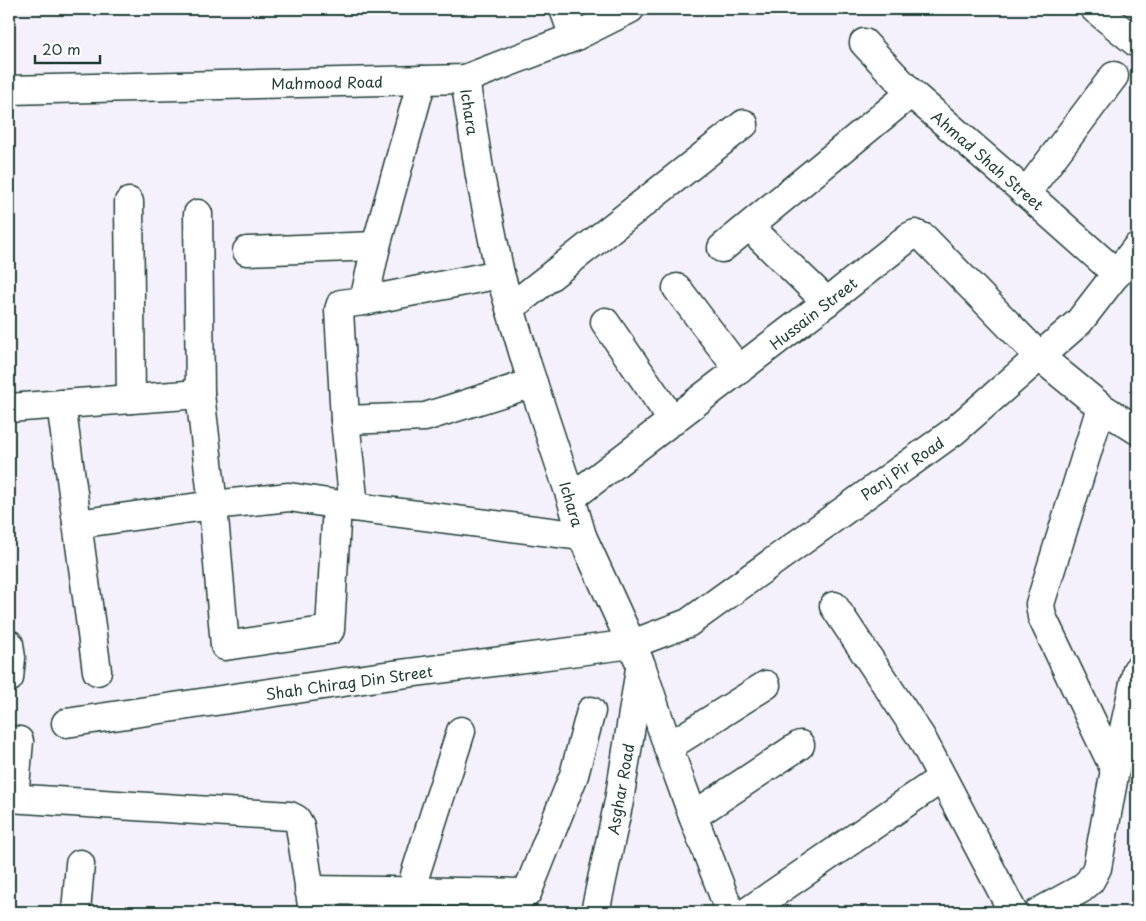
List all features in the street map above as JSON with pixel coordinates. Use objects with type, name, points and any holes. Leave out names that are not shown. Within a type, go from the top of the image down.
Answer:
[{"type":"street","points":[[564,9],[574,37]]},
{"type":"street","name":"Mahmood Road","points":[[9,90],[465,79],[574,37],[630,9]]},
{"type":"street","points":[[1095,9],[1137,43]]},
{"type":"street","name":"Ahmad Shah Street","points":[[864,43],[911,93],[1117,274]]},
{"type":"street","points":[[1026,193],[1114,76]]},
{"type":"street","name":"Ichara","points":[[465,79],[480,176],[500,274],[533,383],[582,536],[636,655],[693,816],[730,912]]},
{"type":"street","points":[[364,301],[376,246],[422,80]]},
{"type":"street","points":[[722,248],[911,93]]},
{"type":"street","points":[[510,308],[744,124]]},
{"type":"street","points":[[129,202],[132,399]]},
{"type":"street","points":[[198,214],[200,394],[213,505],[225,646],[330,630],[345,506],[345,420],[339,310],[341,304],[500,274]]},
{"type":"street","name":"Hussain Street","points":[[571,498],[909,237],[916,234],[924,238],[1040,357]]},
{"type":"street","points":[[761,238],[827,302]]},
{"type":"street","points":[[248,251],[376,246]]},
{"type":"street","name":"Panj Pir Road","points":[[636,655],[688,623],[954,432],[1079,322],[1137,247]]},
{"type":"street","points":[[677,288],[739,370]]},
{"type":"street","points":[[605,322],[673,421]]},
{"type":"street","points":[[1040,357],[1101,408],[1137,430]]},
{"type":"street","points":[[345,420],[425,416],[533,383]]},
{"type":"street","points":[[9,408],[200,394]]},
{"type":"street","points":[[61,404],[97,671]]},
{"type":"street","points":[[1101,408],[1040,604],[1042,617],[1116,770]]},
{"type":"street","points":[[77,524],[213,505],[289,497],[345,506],[582,536]]},
{"type":"street","points":[[834,606],[921,737],[1013,912]]},
{"type":"street","points":[[9,644],[9,678]]},
{"type":"street","name":"Shah Chirag Din Street","points":[[66,723],[377,677],[636,655]]},
{"type":"street","name":"Asghar Road","points":[[595,912],[619,801],[636,655]]},
{"type":"street","points":[[1038,912],[1082,888],[1090,881],[1097,868],[1137,670]]},
{"type":"street","points":[[668,747],[766,685]]},
{"type":"street","points":[[9,740],[19,741],[11,798],[290,816],[296,819],[300,826],[311,901],[416,892],[528,893],[574,775],[591,711]]},
{"type":"street","points":[[416,892],[415,874],[461,731]]},
{"type":"street","points":[[693,816],[800,745]]},
{"type":"street","points":[[747,912],[942,778]]},
{"type":"street","points":[[76,912],[80,864]]}]
